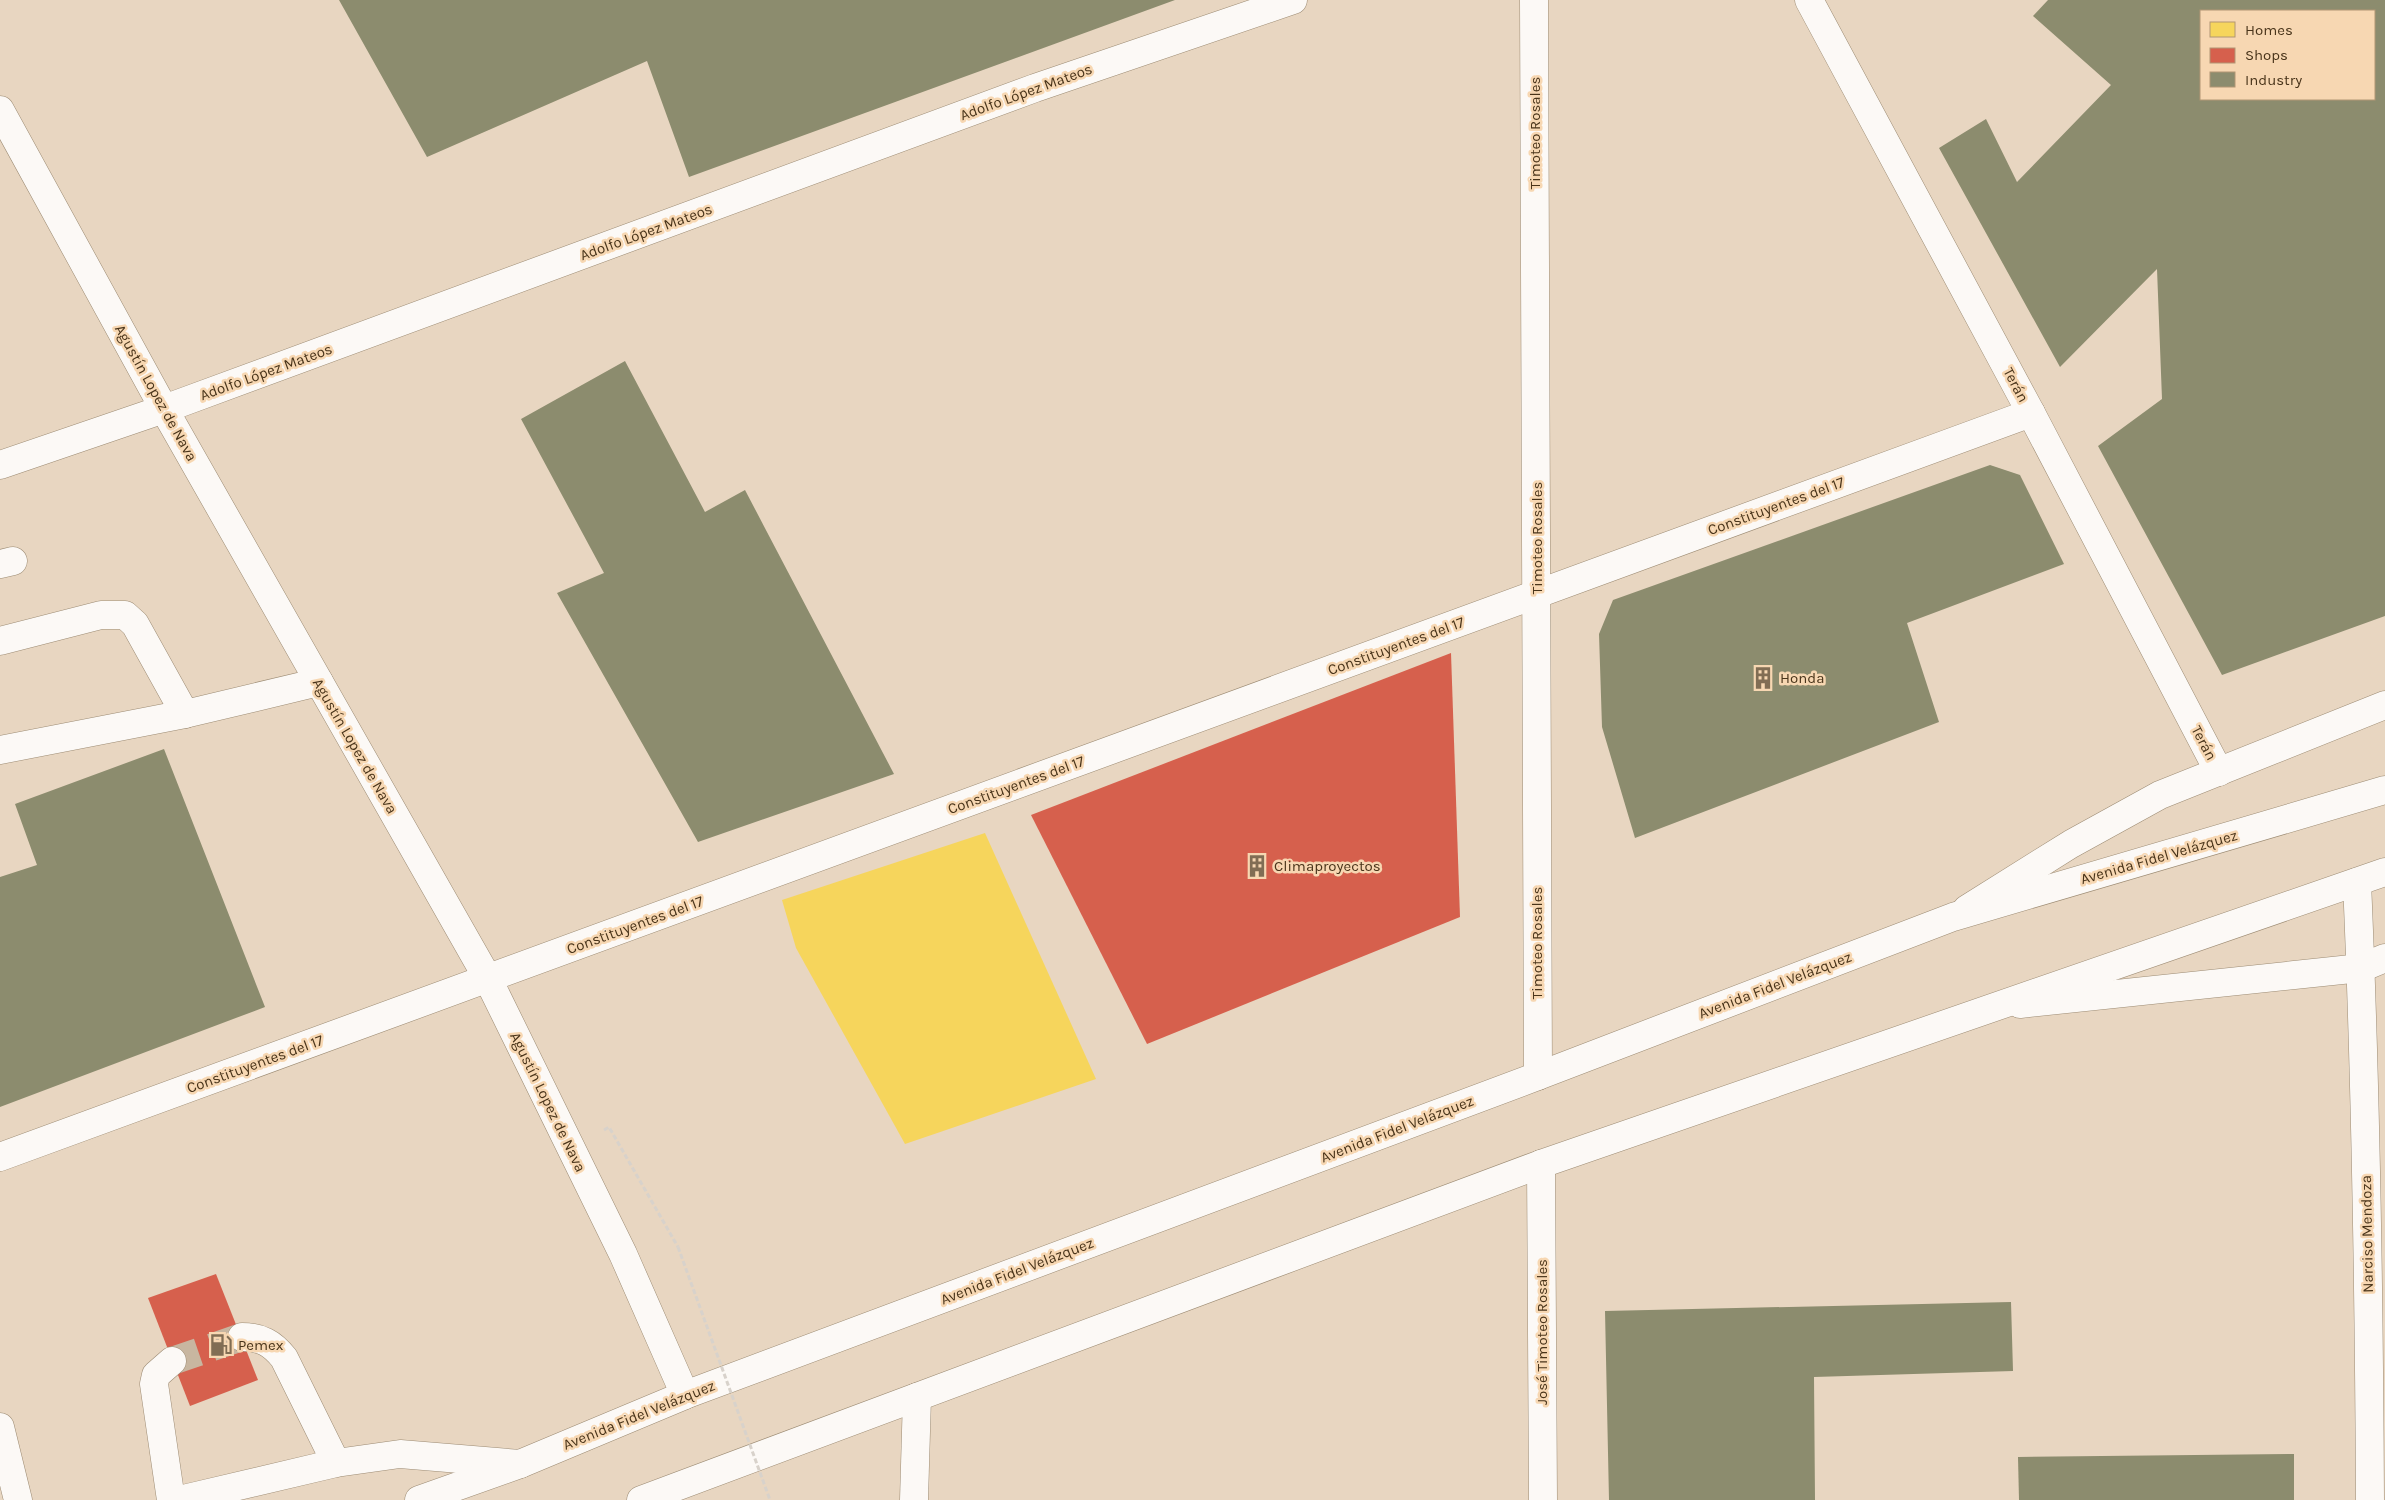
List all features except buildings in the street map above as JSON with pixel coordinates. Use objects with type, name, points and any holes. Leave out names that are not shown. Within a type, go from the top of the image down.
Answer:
[{"type":"main road","name":"Adolfo López Mateos","points":[[0,465],[164,409],[1035,88],[1293,0]]},
{"type":"main road","name":"Timoteo Rosales","points":[[1534,0],[1538,1076]]},
{"type":"main road","name":"Terán","points":[[1808,0],[2031,413],[2220,772]]},
{"type":"main road","name":"Agustín Lopez de Nava","points":[[0,110],[164,409],[488,979],[622,1254],[685,1395]]},
{"type":"main road","name":"Constituyentes del 17","points":[[0,1157],[2031,413]]},
{"type":"main road","points":[[0,642],[101,615],[125,615],[136,624],[184,714]]},
{"type":"main road","points":[[0,750],[184,714],[319,682]]},
{"type":"main road","points":[[1953,918],[2071,844],[2160,795],[2385,706]]},
{"type":"main road","name":"Avenida Fidel Velázquez","points":[[419,1500],[520,1464],[685,1395],[1538,1076],[1953,918],[2385,790]]},
{"type":"main road","points":[[640,1500],[1541,1164],[2385,872]]},
{"type":"main road","name":"Narciso Mendoza","points":[[2356,882],[2373,963],[2377,1349],[2370,1500]]},
{"type":"main road","points":[[2001,1006],[2373,963]]},
{"type":"main road","name":"José Timoteo Rosales","points":[[1541,1164],[1543,1500]]},
{"type":"main road","points":[[242,1337],[265,1340],[276,1348],[284,1358],[336,1463]]},
{"type":"main road","points":[[171,1500],[154,1384],[156,1375],[172,1361]]},
{"type":"main road","points":[[914,1500],[917,1397]]},
{"type":"main road","points":[[0,1427],[18,1500]]},
{"type":"main road","points":[[179,1500],[336,1463],[400,1454],[520,1464]]},
{"type":"path","points":[[678,1247],[770,1500]]},
{"type":"tunnel","points":[[172,1361],[242,1337]]},
{"type":"place","name":"Honda","points":[[1763,678]]},
{"type":"place","name":"Climaproyectos","points":[[1257,866]]},
{"type":"place","name":"Pemex","points":[[221,1345]]}]
